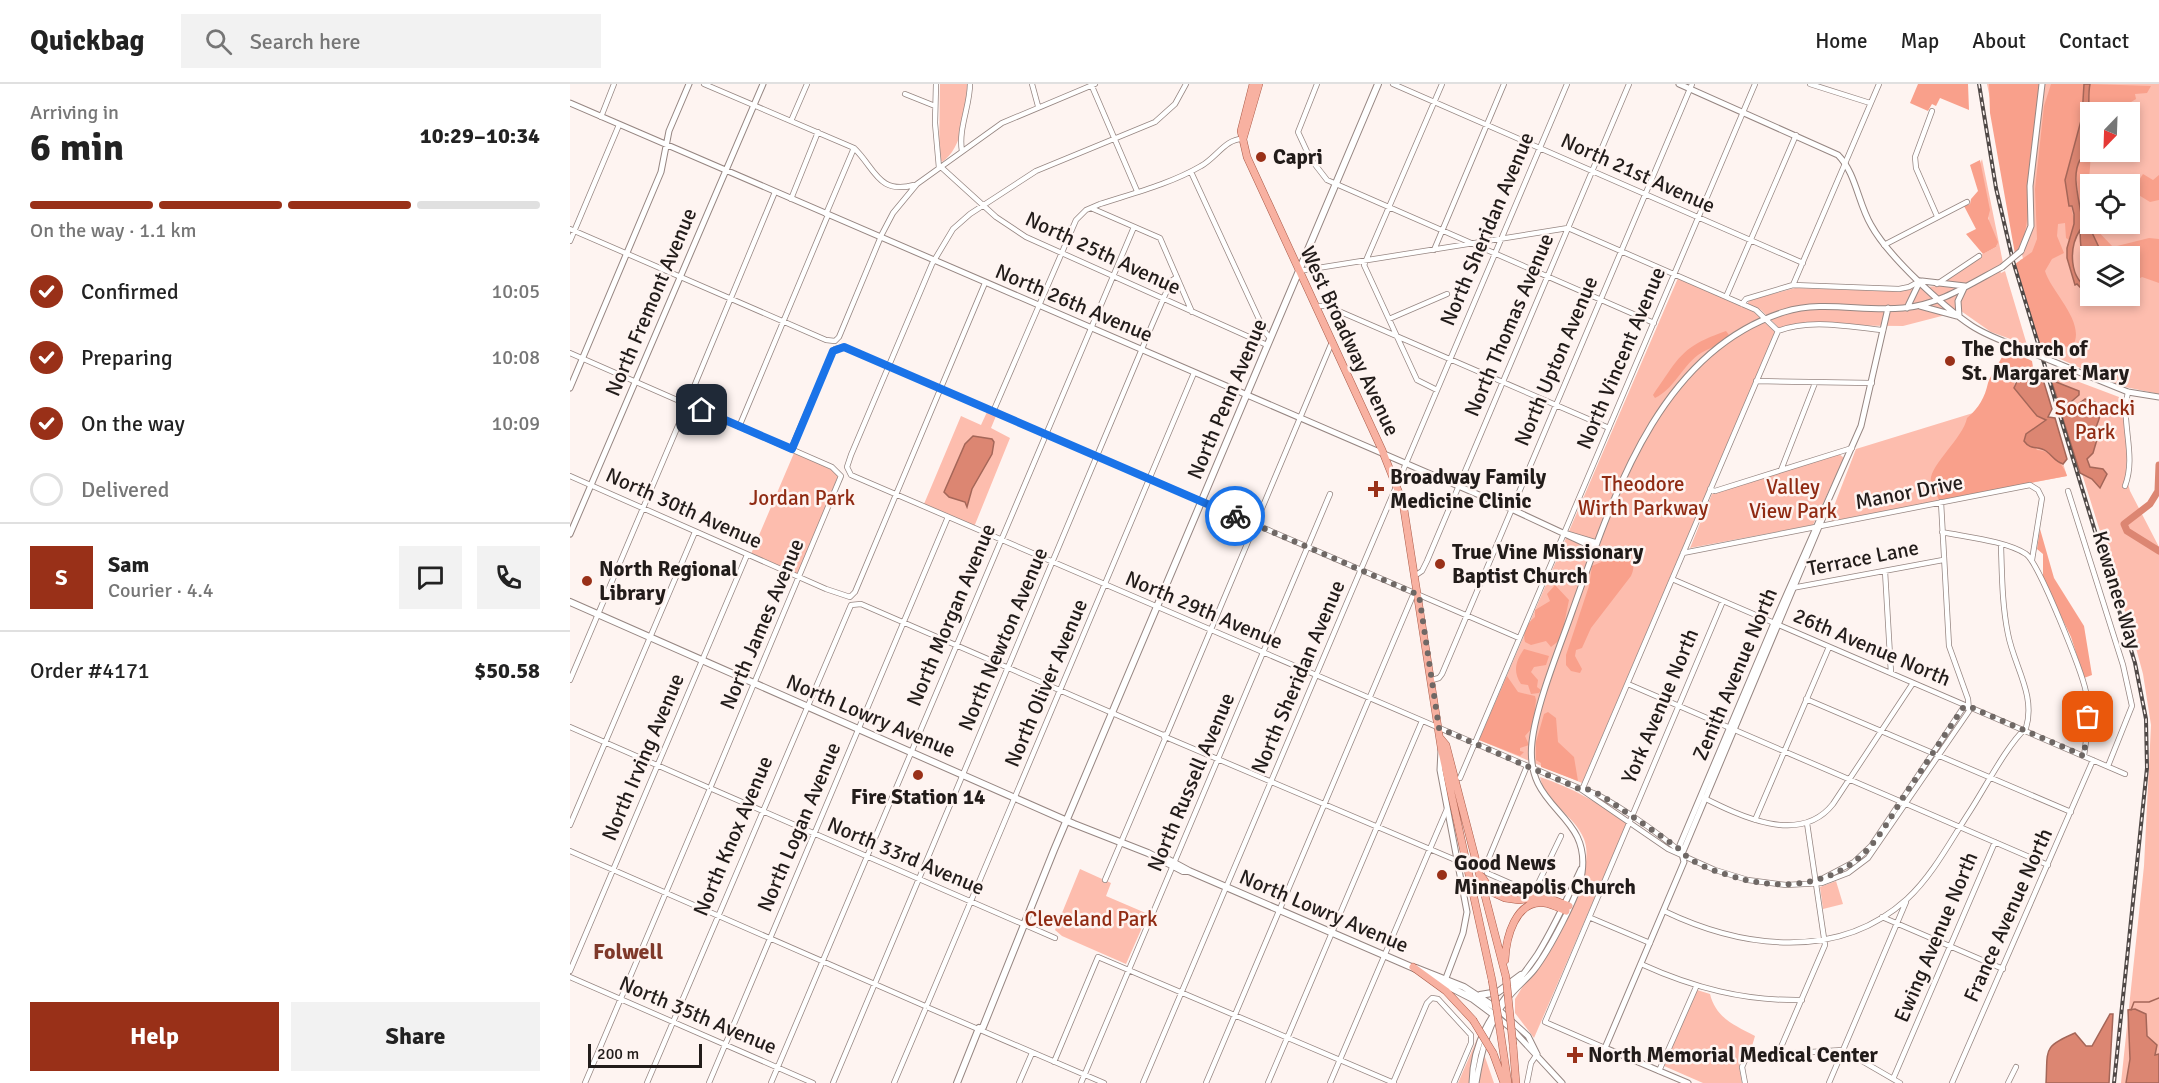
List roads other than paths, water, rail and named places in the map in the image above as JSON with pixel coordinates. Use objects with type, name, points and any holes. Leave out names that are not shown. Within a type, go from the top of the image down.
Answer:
[{"type":"main road","name":"West Broadway Avenue","points":[[1253,84],[1242,124],[1247,157],[1384,455],[1405,511],[1416,575],[1416,594],[1441,743],[1492,980],[1506,1083]]},
{"type":"main road","points":[[1243,139],[1259,84]]},
{"type":"main road","name":"North Penn Avenue","points":[[957,1083],[1378,84]]},
{"type":"main road","name":"North Lowry Avenue","points":[[570,602],[1067,820],[1384,955],[1446,978],[1476,993],[1497,1013]]},
{"type":"main road","name":"West Broadway Avenue","points":[[1441,743],[1446,745],[1475,865],[1505,974],[1516,1083]]},
{"type":"main road","points":[[1475,865],[1487,885],[1498,895],[1516,900],[1543,896],[1565,907]]},
{"type":"main road","points":[[1505,974],[1508,940],[1519,914],[1538,903],[1565,907]]},
{"type":"main road","points":[[1413,967],[1446,991],[1473,1020],[1493,1053],[1506,1083]]},
{"type":"main road","name":"North Lowry Avenue","points":[[1413,967],[1497,1013]]},
{"type":"main road","points":[[1476,993],[1485,995],[1498,992],[1521,975]]},
{"type":"street","points":[[601,117],[614,84]]},
{"type":"street","points":[[570,388],[661,172],[669,131],[689,84]]},
{"type":"street","points":[[704,84],[854,148],[863,157],[874,175],[885,183],[897,187],[917,184]]},
{"type":"street","name":"North Fremont Avenue","points":[[570,534],[724,170],[763,84]]},
{"type":"street","points":[[791,121],[807,84]]},
{"type":"street","points":[[936,84],[935,106],[940,168]]},
{"type":"street","points":[[962,151],[960,141],[968,111],[970,84]]},
{"type":"street","points":[[1032,84],[1038,106]]},
{"type":"street","points":[[888,367],[933,261],[953,229],[982,205],[1036,171],[1162,117],[1175,104],[1186,84]]},
{"type":"street","points":[[1317,84],[1298,132],[1316,168],[1335,185],[1654,323]]},
{"type":"street","name":"North 21st Avenue","points":[[1393,84],[1803,263]]},
{"type":"street","points":[[1437,390],[1417,380],[1365,267],[1442,84]]},
{"type":"street","points":[[1434,250],[1504,84]]},
{"type":"street","name":"North Sheridan Avenue","points":[[1143,1083],[1567,84]]},
{"type":"street","name":"North Thomas Avenue","points":[[1416,575],[1424,567],[1629,84]]},
{"type":"street","points":[[1679,84],[1691,86],[1833,152],[1846,162],[1865,216],[1884,245],[1959,316],[1983,332],[2128,392],[2159,397]]},
{"type":"street","name":"North Vincent Avenue","points":[[1460,778],[1755,84]]},
{"type":"street","points":[[1810,84],[1870,103]]},
{"type":"street","points":[[1793,285],[1879,84]]},
{"type":"street","points":[[1561,836],[1535,890],[1528,891],[1487,873],[1486,865],[1530,767],[1535,726],[1596,546],[1632,458],[1666,403],[1710,356],[1740,333],[1765,319],[1810,306],[1907,308],[1918,306],[1941,299],[2002,267],[2021,251],[2031,226],[2030,186],[2042,84]]},
{"type":"street","points":[[572,230],[826,340],[835,341],[893,213],[917,184],[1002,123],[1038,106],[1093,85],[1137,191]]},
{"type":"street","name":"North Upton Avenue","points":[[1432,680],[1439,678],[1442,674],[1691,86]]},
{"type":"street","points":[[905,94],[935,106]]},
{"type":"street","name":"North 26th Avenue","points":[[570,103],[1596,546]]},
{"type":"street","points":[[1932,111],[1917,148],[1915,161],[1937,216]]},
{"type":"street","points":[[570,242],[572,230],[619,124]]},
{"type":"street","points":[[791,199],[818,132]]},
{"type":"street","points":[[1726,297],[1796,135]]},
{"type":"street","points":[[993,412],[1059,254],[1076,220],[1091,208],[1191,172],[1205,164],[1231,141],[1243,139]]},
{"type":"street","points":[[739,427],[854,148]]},
{"type":"street","name":"North 25th Avenue","points":[[940,168],[1011,228],[1059,254],[1267,345]]},
{"type":"street","points":[[1191,172],[1265,332],[1270,338]]},
{"type":"street","points":[[570,680],[775,192]]},
{"type":"street","points":[[1884,245],[1967,202]]},
{"type":"street","points":[[1091,208],[1160,238],[1192,312]]},
{"type":"street","name":"North Morgan Avenue","points":[[771,1083],[1134,227]]},
{"type":"street","points":[[1299,271],[1568,228],[1756,310],[1778,331]]},
{"type":"street","points":[[1937,284],[1979,256]]},
{"type":"street","name":"North Newton Avenue","points":[[833,1083],[1171,281],[1177,277]]},
{"type":"street","points":[[1742,304],[1746,299],[1793,285],[1899,289],[1920,281],[1965,286]]},
{"type":"street","points":[[1907,308],[1920,281]]},
{"type":"street","points":[[896,495],[985,283]]},
{"type":"street","points":[[1959,316],[1958,301],[1965,286]]},
{"type":"street","points":[[1389,319],[1447,294]]},
{"type":"street","points":[[1315,306],[1327,306],[1609,428]]},
{"type":"street","points":[[1918,306],[1959,316]]},
{"type":"street","name":"Zenith Avenue North","points":[[1605,1048],[1684,862],[1682,854],[1703,798],[1863,420],[1888,308]]},
{"type":"street","points":[[1778,331],[1816,325],[1883,330]]},
{"type":"street","points":[[1582,790],[1778,331]]},
{"type":"street","points":[[1105,880],[1332,342]]},
{"type":"street","points":[[570,353],[792,449],[832,354],[837,348],[847,349],[1519,638]]},
{"type":"street","name":"North 29th Avenue","points":[[888,367],[848,463],[847,471],[853,476],[1582,790],[1631,819],[1662,846],[1715,870],[1753,881],[1786,885],[1816,882]]},
{"type":"street","name":"North Oliver Avenue","points":[[894,1083],[1194,373]]},
{"type":"street","points":[[1756,381],[1872,383]]},
{"type":"street","points":[[1781,470],[1815,383]]},
{"type":"street","points":[[2125,486],[2128,478],[2129,436],[2124,411],[2128,392]]},
{"type":"street","points":[[1710,489],[1715,491],[1852,448]]},
{"type":"street","name":"North James Avenue","points":[[585,1083],[839,482],[840,473],[835,468],[792,449]]},
{"type":"street","name":"North 30th Avenue","points":[[570,476],[844,597],[850,597],[855,592],[896,495]]},
{"type":"street","name":"Manor Drive","points":[[1683,553],[2026,485],[2035,487],[2040,492],[2042,501],[2032,560]]},
{"type":"street","name":"Kewanee Way","points":[[2068,491],[2120,655],[2131,701],[2131,712],[2108,766]]},
{"type":"street","name":"North Russell Avenue","points":[[1081,1083],[1330,494]]},
{"type":"street","points":[[1816,882],[1822,883],[1838,878],[1868,858],[1969,711],[1968,699],[1949,646],[1941,502]]},
{"type":"street","name":"North Logan Avenue","points":[[708,1083],[948,517]]},
{"type":"street","points":[[570,825],[695,532]]},
{"type":"street","points":[[1942,532],[2001,546],[2023,553],[2032,560],[2067,639],[2085,690],[2088,717],[2084,756]]},
{"type":"street","points":[[1664,911],[1713,932],[1749,940],[1786,943],[1825,940],[1852,933],[1882,917],[1907,899],[1932,869],[2029,720],[2030,704],[2008,638],[2001,546]]},
{"type":"street","name":"North Irving Avenue","points":[[570,971],[747,555]]},
{"type":"street","name":"Terrace Lane","points":[[1793,588],[1943,560]]},
{"type":"street","points":[[1885,571],[1892,674]]},
{"type":"street","name":"26th Avenue North","points":[[1672,579],[2125,774]]},
{"type":"street","points":[[1206,1083],[1369,698],[1416,594]]},
{"type":"street","name":"York Avenue North","points":[[1605,1048],[1545,1022],[1591,918],[1723,601]]},
{"type":"street","name":"North Knox Avenue","points":[[646,1083],[848,609],[853,604],[861,604],[903,623]]},
{"type":"street","points":[[903,623],[1459,862]]},
{"type":"street","points":[[1755,820],[1829,647]]},
{"type":"street","points":[[1703,798],[1755,820],[1783,825],[1806,823],[1828,810],[1913,682]]},
{"type":"street","points":[[1628,684],[2048,865]]},
{"type":"street","points":[[1806,699],[2071,812]]},
{"type":"street","points":[[1816,882],[1845,868],[1863,855],[1963,708],[1968,706]]},
{"type":"street","points":[[1268,1083],[1422,721]]},
{"type":"street","name":"North 33rd Avenue","points":[[570,727],[1055,938]]},
{"type":"street","name":"West Broadway Avenue","points":[[1441,743],[1440,770],[1467,905],[1466,923],[1446,978]]},
{"type":"street","name":"France Avenue North","points":[[1952,1083],[2093,760]]},
{"type":"street","points":[[1474,1083],[1475,1052],[1497,1013],[1538,953],[1580,883],[1584,862],[1580,837],[1543,795],[1530,767]]},
{"type":"street","points":[[1330,1083],[1448,808]]},
{"type":"street","points":[[1778,1054],[1825,945],[1806,823]]},
{"type":"street","name":"Ewing Avenue North","points":[[1893,1079],[1995,842]]},
{"type":"street","points":[[570,851],[1104,1083]]},
{"type":"street","points":[[1829,1083],[1907,899]]},
{"type":"street","points":[[1497,1013],[1506,999],[1537,966],[1565,907]]},
{"type":"street","points":[[1882,917],[2002,969]]},
{"type":"street","points":[[1591,918],[1650,943]]},
{"type":"street","points":[[1054,1062],[1098,957],[1393,1083],[1426,1003],[1432,998],[1438,999],[1471,1035],[1471,1043],[1454,1083]]},
{"type":"street","points":[[1641,964],[1696,987],[1755,999],[1802,1000]]},
{"type":"street","name":"North 35th Avenue","points":[[570,977],[813,1083]]},
{"type":"street","points":[[1446,978],[1450,987]]},
{"type":"street","points":[[1659,1071],[1696,987]]},
{"type":"street","points":[[1497,1013],[1562,1083]]},
{"type":"street","points":[[1605,1048],[1688,1083]]},
{"type":"street","points":[[1745,1083],[1742,1062],[1747,1056],[1843,1050],[1900,1083]]},
{"type":"street","points":[[1019,1083],[1032,1053]]},
{"type":"street","points":[[1527,1083],[1531,1063],[1537,1054]]},
{"type":"street","points":[[2008,1083],[2016,1067]]},
{"type":"waterway","points":[[2159,465],[2158,491],[2150,504],[2124,524],[2127,531],[2159,551]]},
{"type":"waterway","points":[[2131,1010],[2134,1002],[2149,1002],[2159,998]]},
{"type":"railway","points":[[1979,84],[1996,188],[2013,261],[2135,663],[2146,719],[2147,768],[2114,1083]]},
{"type":"place","name":"Capri","points":[[1261,157]]},
{"type":"place","name":"The Church of St. Margaret Mary","points":[[1950,361]]},
{"type":"place","name":"Broadway Family Medicine Clinic","points":[[1376,489]]},
{"type":"place","name":"True Vine Missionary Baptist Church","points":[[1440,564]]},
{"type":"place","name":"North Regional Library","points":[[587,581]]},
{"type":"place","name":"Fire Station 14","points":[[918,775]]},
{"type":"place","name":"Good News Minneapolis Church","points":[[1442,875]]},
{"type":"place","name":"North Memorial Medical Center","points":[[1575,1055]]},
{"type":"district","name":"Folwell","points":[[628,951]]},
{"type":"park label","name":"Sochacki Park","points":[[2095,420]]},
{"type":"park label","name":"Theodore Wirth Parkway","points":[[1643,496]]},
{"type":"park label","name":"Jordan Park","points":[[802,498]]},
{"type":"park label","name":"Valley View Park","points":[[1793,499]]},
{"type":"park label","name":"Cleveland Park","points":[[1091,919]]}]
